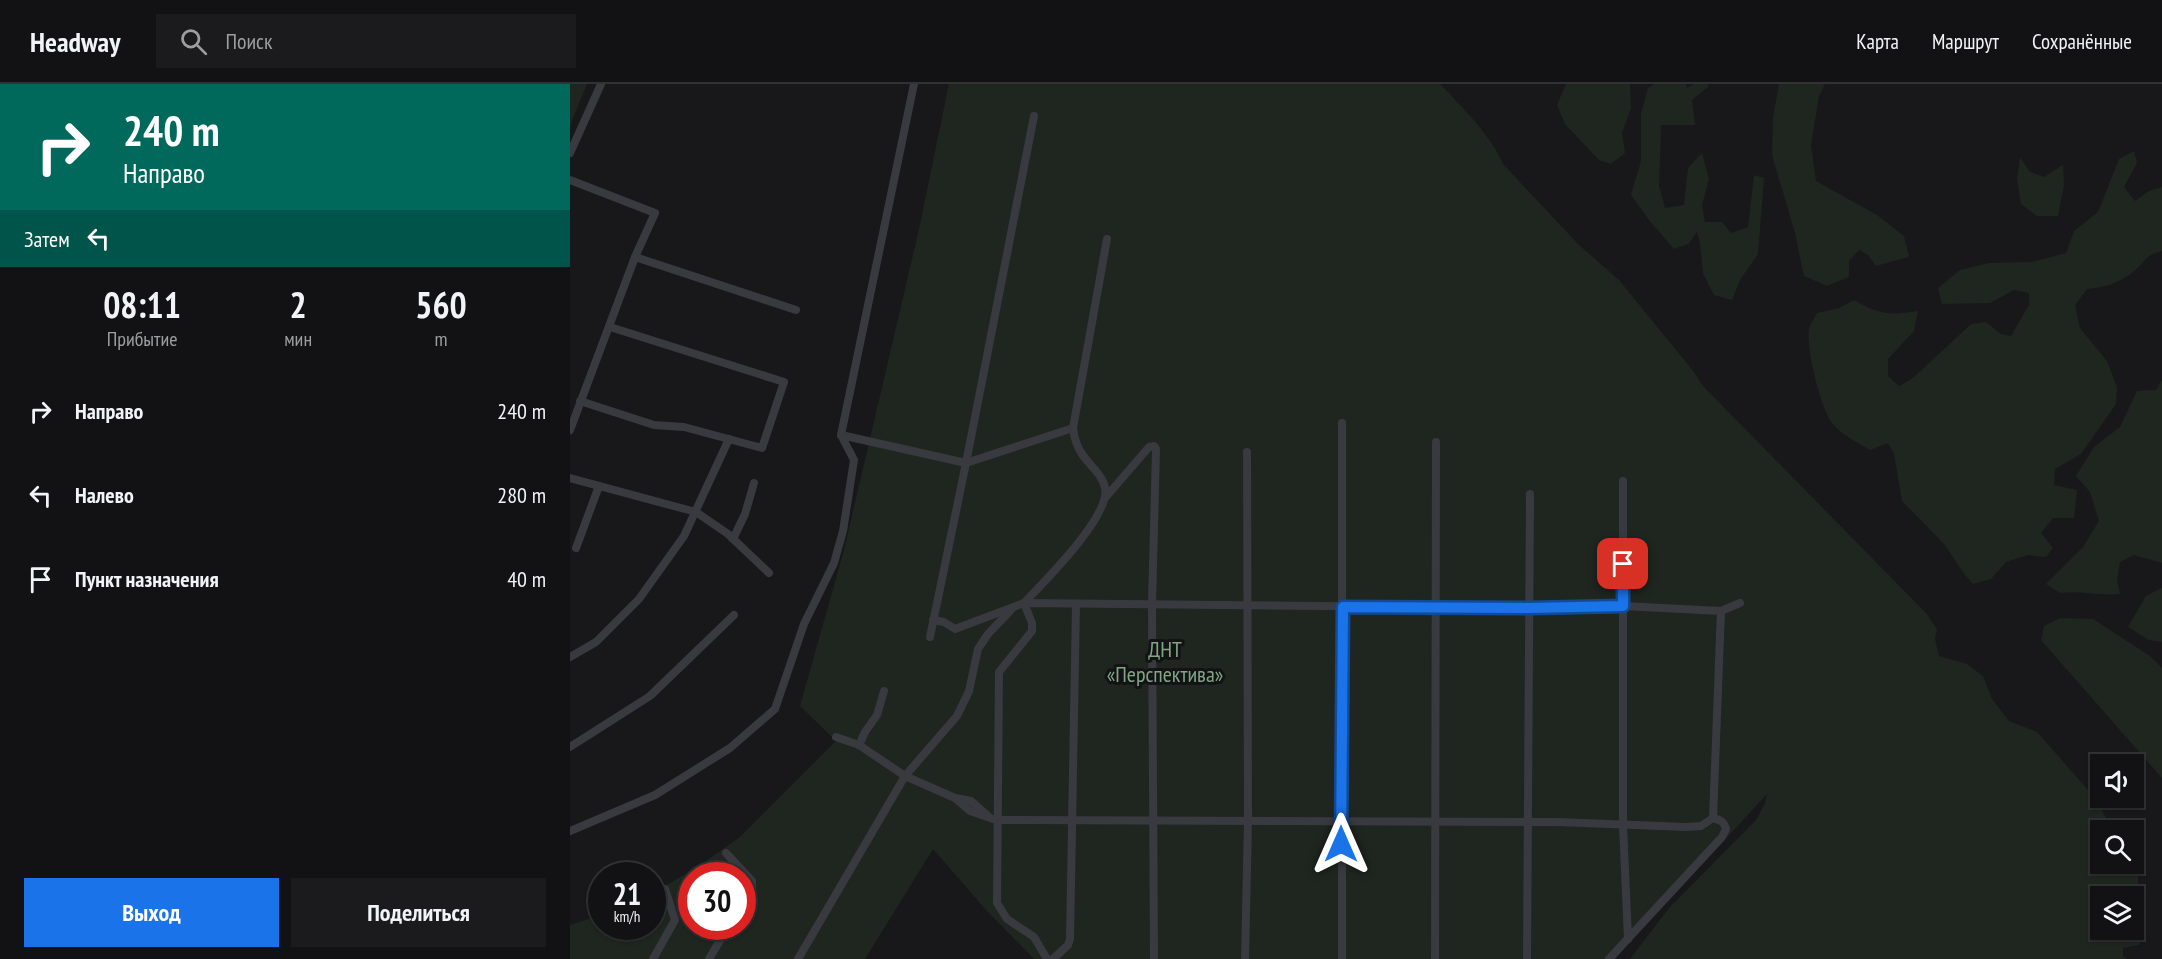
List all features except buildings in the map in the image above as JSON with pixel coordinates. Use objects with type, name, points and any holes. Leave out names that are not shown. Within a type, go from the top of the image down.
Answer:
[{"type":"street","points":[[570,153],[601,84]]},
{"type":"street","points":[[570,831],[655,795],[730,748],[775,709],[804,624],[834,562],[843,531],[854,460],[841,435],[914,84]]},
{"type":"street","points":[[930,637],[1034,116]]},
{"type":"street","points":[[570,180],[655,213],[635,257],[570,430]]},
{"type":"street","points":[[1105,498],[1104,483],[1080,452],[1073,428],[1107,239]]},
{"type":"street","points":[[635,257],[795,310]]},
{"type":"street","points":[[580,401],[654,425],[684,427],[762,448],[784,382],[609,327]]},
{"type":"street","points":[[1342,423],[1342,959]]},
{"type":"street","points":[[841,435],[966,463],[1073,428]]},
{"type":"street","points":[[570,657],[596,642],[639,599],[684,536],[729,439]]},
{"type":"street","points":[[1435,959],[1436,442]]},
{"type":"street","points":[[798,959],[905,776],[957,717],[969,691],[978,649],[988,634],[1065,561],[1099,512],[1105,498],[1149,447],[1154,446],[1156,449],[1152,605],[1154,959]]},
{"type":"street","points":[[1245,959],[1248,820],[1247,452]]},
{"type":"street","points":[[570,478],[696,512],[733,539],[769,573]]},
{"type":"street","points":[[1623,481],[1623,825],[1628,939]]},
{"type":"street","points":[[733,539],[745,514],[754,483]]},
{"type":"street","points":[[576,548],[599,486]]},
{"type":"street","points":[[1527,959],[1530,494]]},
{"type":"street","points":[[933,620],[944,622],[955,629],[1020,604],[1529,608],[1623,606],[1721,611],[1740,603]]},
{"type":"street","points":[[1020,604],[1032,623],[1032,631],[1003,664],[999,672],[992,818],[997,903],[1007,919],[1034,936],[1047,959]]},
{"type":"street","points":[[1053,959],[1071,939],[1076,604]]},
{"type":"street","points":[[1713,819],[1721,611]]},
{"type":"street","points":[[570,747],[650,696],[734,615]]},
{"type":"street","points":[[860,745],[865,732],[877,715],[884,691]]},
{"type":"street","points":[[836,737],[860,745],[905,776],[955,798],[970,811],[992,818],[1528,822],[1701,826],[1713,819],[1721,820],[1726,830],[1722,837],[1608,959]]},
{"type":"street","points":[[726,853],[734,862]]},
{"type":"street","points":[[666,893],[675,920],[666,936]]},
{"type":"street","points":[[653,959],[664,940]]},
{"type":"street","points":[[709,959],[720,940]]},
{"type":"green space","points":[[570,84],[587,84],[570,125]]},
{"type":"green space","name":"ДНТ «Перспектива»","points":[[949,84],[1440,84],[1491,142],[1503,164],[1579,245],[1619,280],[1703,386],[1926,613],[1937,629],[1935,639],[1939,656],[1967,664],[1983,676],[1992,699],[2009,721],[2037,732],[2090,792],[2090,808],[2101,808],[2107,820],[2090,820],[2090,874],[2138,874],[2138,886],[2090,886],[2090,940],[2141,940],[2139,945],[2123,948],[2123,956],[2127,959],[1630,959],[1669,908],[1756,820],[1767,794],[1615,959],[1034,959],[987,911],[933,849],[865,959],[570,959],[570,925],[588,919],[588,940],[666,940],[666,885],[678,878],[678,940],[756,940],[756,862],[705,862],[740,837],[836,741],[800,706],[844,550],[919,229]]},
{"type":"green space","points":[[1566,84],[1630,84],[1631,108],[1622,133],[1625,153],[1611,164],[1599,160],[1565,124],[1557,105]]},
{"type":"green space","points":[[1654,84],[1686,84],[1687,88],[1694,84],[1709,86],[1692,100],[1695,125],[1661,125],[1659,186],[1665,208],[1684,205],[1688,168],[1702,153],[1709,179],[1702,205],[1705,222],[1722,222],[1731,233],[1748,227],[1754,175],[1764,178],[1758,254],[1740,280],[1732,300],[1714,295],[1703,273],[1697,232],[1688,244],[1674,249],[1631,195],[1641,161],[1641,113],[1648,88]]},
{"type":"green space","points":[[1779,84],[1825,84],[1819,96],[1811,145],[1816,181],[1877,215],[1904,236],[1909,257],[1876,266],[1868,255],[1859,250],[1849,261],[1849,277],[1827,286],[1804,276],[1795,233],[1772,155],[1773,117]]},
{"type":"green space","points":[[2134,151],[2137,163],[2124,187],[2135,201],[2149,191],[2162,187],[2162,251],[2148,257],[2132,273],[2121,280],[2087,289],[2075,305],[2080,328],[2107,361],[2117,387],[2116,404],[2081,454],[2055,469],[2054,485],[2077,490],[2074,518],[2053,518],[2041,533],[2053,548],[2046,557],[2028,555],[2006,562],[1991,579],[1973,584],[1944,544],[1902,501],[1894,454],[1888,443],[1870,450],[1844,435],[1832,423],[1827,415],[1815,377],[1810,349],[1810,327],[1817,313],[1839,308],[1854,300],[1884,313],[1918,311],[1914,331],[1888,359],[1888,376],[1899,386],[1913,378],[1971,324],[1986,322],[2001,334],[2011,336],[2029,305],[2029,293],[2014,290],[1990,303],[1942,304],[1938,288],[1960,270],[1989,263],[2032,262],[2066,253],[2074,231],[2098,212],[2119,159]]},
{"type":"green space","points":[[2020,157],[2030,172],[2044,177],[2063,165],[2064,186],[2058,216],[2037,216],[2021,204],[2017,179]]},
{"type":"green space","points":[[2162,380],[2162,563],[2134,555],[2120,562],[2117,580],[2120,594],[2060,593],[2046,584],[2083,547],[2099,521],[2090,492],[2076,476],[2094,447],[2120,427],[2137,391],[2156,390]]},
{"type":"green space","points":[[2162,588],[2162,642],[2149,640],[2128,627],[2146,596]]},
{"type":"green space","points":[[2060,618],[2093,619],[2150,656],[2162,668],[2162,778],[2144,757],[2144,754],[2141,754],[2041,640],[2044,626]]},
{"type":"route","points":[[1341,844],[1343,607],[1623,606],[1623,564]]}]
